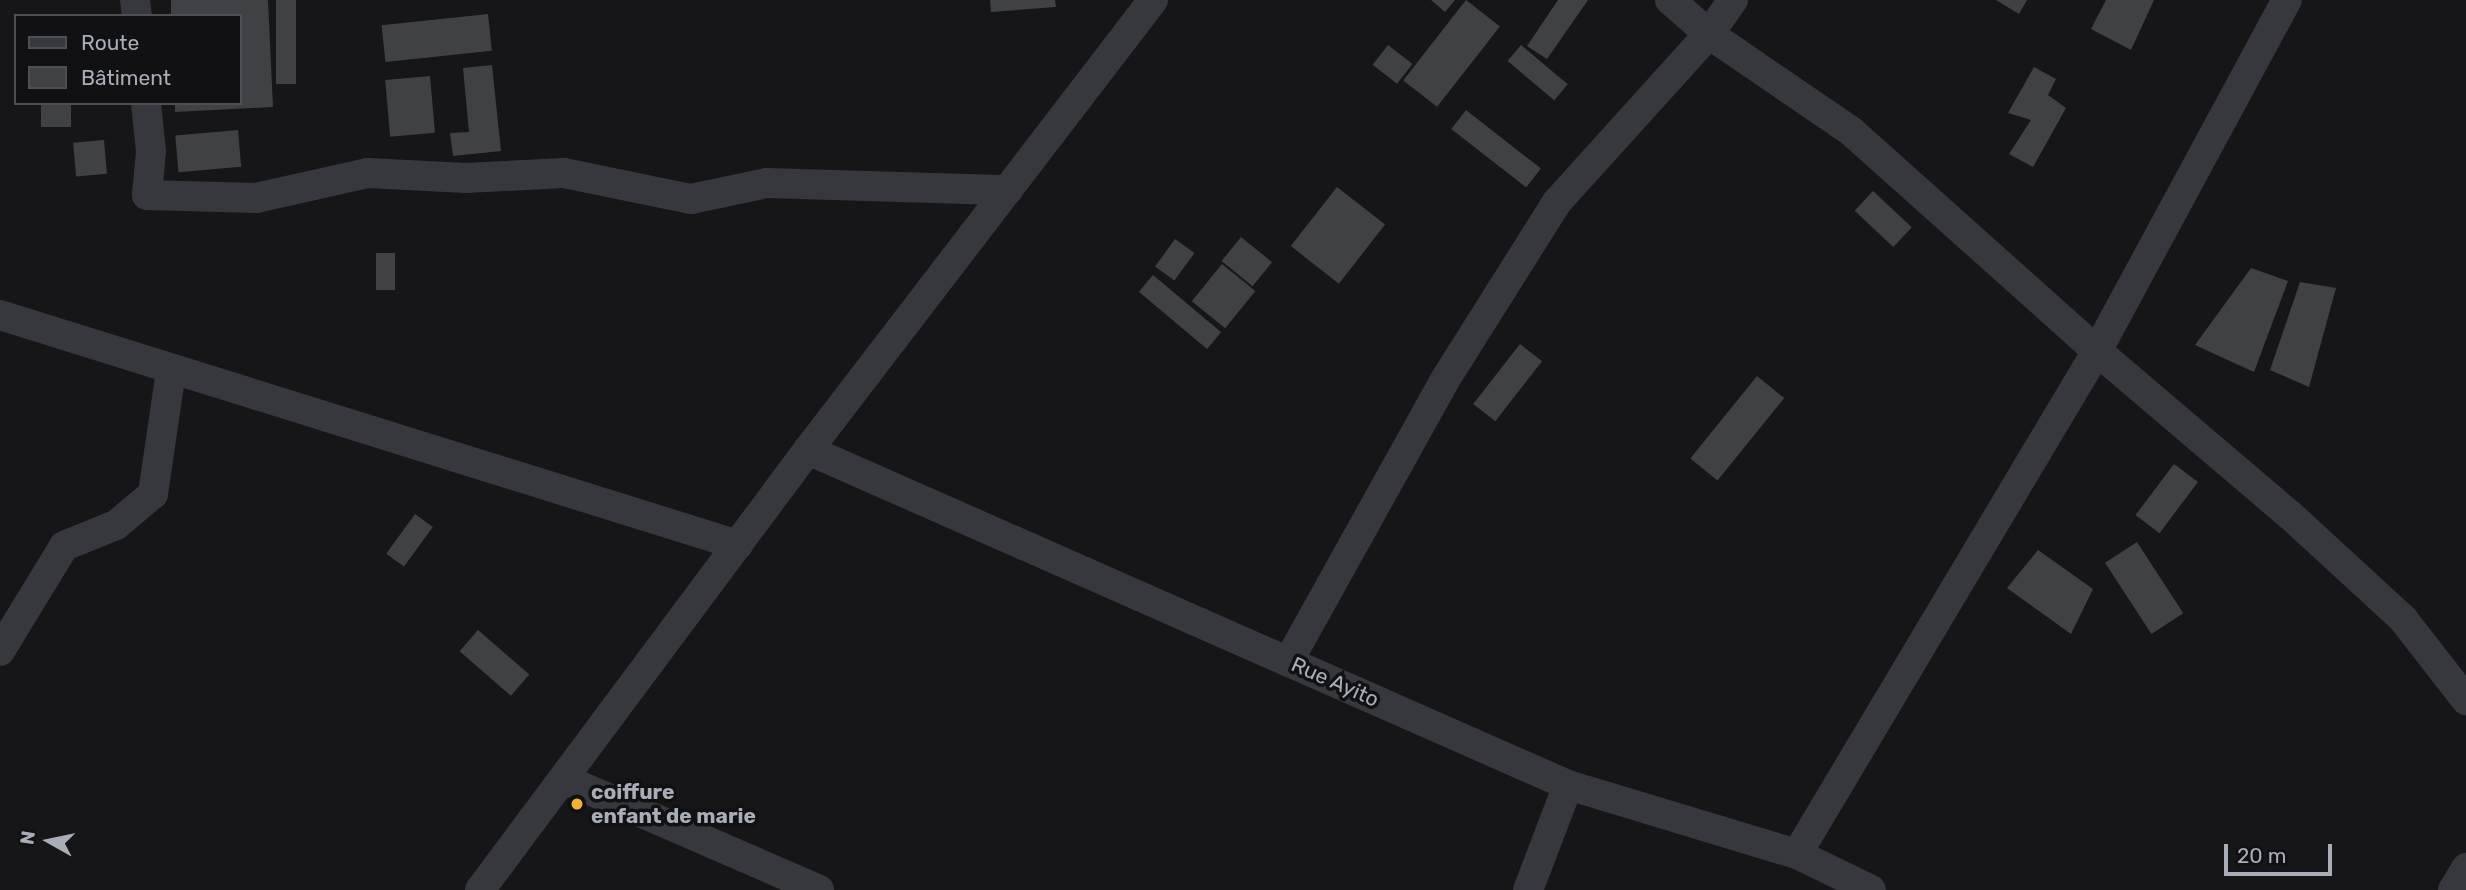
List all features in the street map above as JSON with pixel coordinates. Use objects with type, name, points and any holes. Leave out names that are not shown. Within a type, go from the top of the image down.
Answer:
[{"type":"street","points":[[480,890],[808,450],[1153,0]]},
{"type":"street","points":[[1670,0],[1709,34],[1852,132],[2097,351],[2290,515],[2403,619],[2466,700]]},
{"type":"street","points":[[1288,662],[1443,383],[1557,202],[1709,34],[1733,0]]},
{"type":"street","points":[[1797,854],[2097,351],[2287,0]]},
{"type":"street","points":[[146,105],[151,151],[147,195],[256,198],[368,173],[466,178],[564,173],[691,199],[766,183],[1008,190]]},
{"type":"street","points":[[0,314],[171,370],[738,545]]},
{"type":"street","points":[[0,651],[64,546],[116,525],[153,494],[171,370]]},
{"type":"street","name":"Rue Ayito","points":[[808,450],[1568,785],[1797,854],[1871,890]]},
{"type":"street","points":[[564,779],[819,890]]},
{"type":"street","points":[[1528,890],[1568,785]]},
{"type":"street","points":[[2453,890],[2466,868]]},
{"type":"building","points":[[171,0],[268,0],[273,107],[175,112],[175,105],[242,105],[242,14],[171,14]]},
{"type":"building","points":[[276,0],[296,0],[296,84],[276,84]]},
{"type":"building","points":[[990,0],[1055,0],[1056,7],[991,12]]},
{"type":"building","points":[[1431,0],[1455,0],[1445,12]]},
{"type":"building","points":[[1466,0],[1500,26],[1437,107],[1403,80]]},
{"type":"building","points":[[1558,0],[1588,0],[1547,59],[1527,46]]},
{"type":"building","points":[[1996,0],[2027,0],[2019,14]]},
{"type":"building","points":[[2106,0],[2154,0],[2131,50],[2091,29]]},
{"type":"building","points":[[488,14],[492,51],[385,62],[382,25]]},
{"type":"building","points":[[1388,45],[1412,64],[1397,84],[1373,65]]},
{"type":"building","points":[[1521,45],[1568,84],[1554,100],[1508,61]]},
{"type":"building","points":[[492,65],[501,151],[453,156],[450,133],[469,132],[463,68]]},
{"type":"building","points":[[2034,67],[2056,79],[2048,95],[2066,108],[2033,167],[2009,154],[2031,120],[2008,113]]},
{"type":"building","points":[[430,76],[435,133],[390,137],[385,80]]},
{"type":"building","points":[[41,105],[71,105],[71,127],[41,127]]},
{"type":"building","points":[[1466,110],[1541,168],[1526,187],[1451,129]]},
{"type":"building","points":[[238,130],[241,167],[178,172],[175,135]]},
{"type":"building","points":[[104,140],[107,174],[76,177],[73,143]]},
{"type":"building","points":[[1337,187],[1385,225],[1339,284],[1291,246]]},
{"type":"building","points":[[1873,191],[1912,227],[1893,247],[1855,211]]},
{"type":"building","points":[[1241,237],[1272,262],[1253,286],[1221,261]]},
{"type":"building","points":[[1175,239],[1194,253],[1174,281],[1155,267]]},
{"type":"building","points":[[376,253],[395,253],[395,290],[376,290]]},
{"type":"building","points":[[1222,264],[1255,291],[1225,328],[1192,301]]},
{"type":"building","points":[[2251,268],[2288,281],[2254,372],[2195,345]]},
{"type":"building","points":[[1153,275],[1221,332],[1207,349],[1139,292]]},
{"type":"building","points":[[2300,282],[2336,288],[2309,387],[2270,370]]},
{"type":"building","points":[[1520,344],[1542,361],[1495,421],[1473,404]]},
{"type":"building","points":[[1757,376],[1784,398],[1717,480],[1690,458]]},
{"type":"building","points":[[2174,464],[2198,482],[2159,533],[2135,515]]},
{"type":"building","points":[[415,514],[433,527],[404,567],[386,554]]},
{"type":"building","points":[[2137,542],[2183,613],[2151,634],[2105,563]]},
{"type":"building","points":[[2038,550],[2093,589],[2071,634],[2007,588]]},
{"type":"building","points":[[478,630],[529,675],[511,696],[460,651]]},
{"type":"place","name":"coiffure enfant de marie","points":[[577,804]]}]
